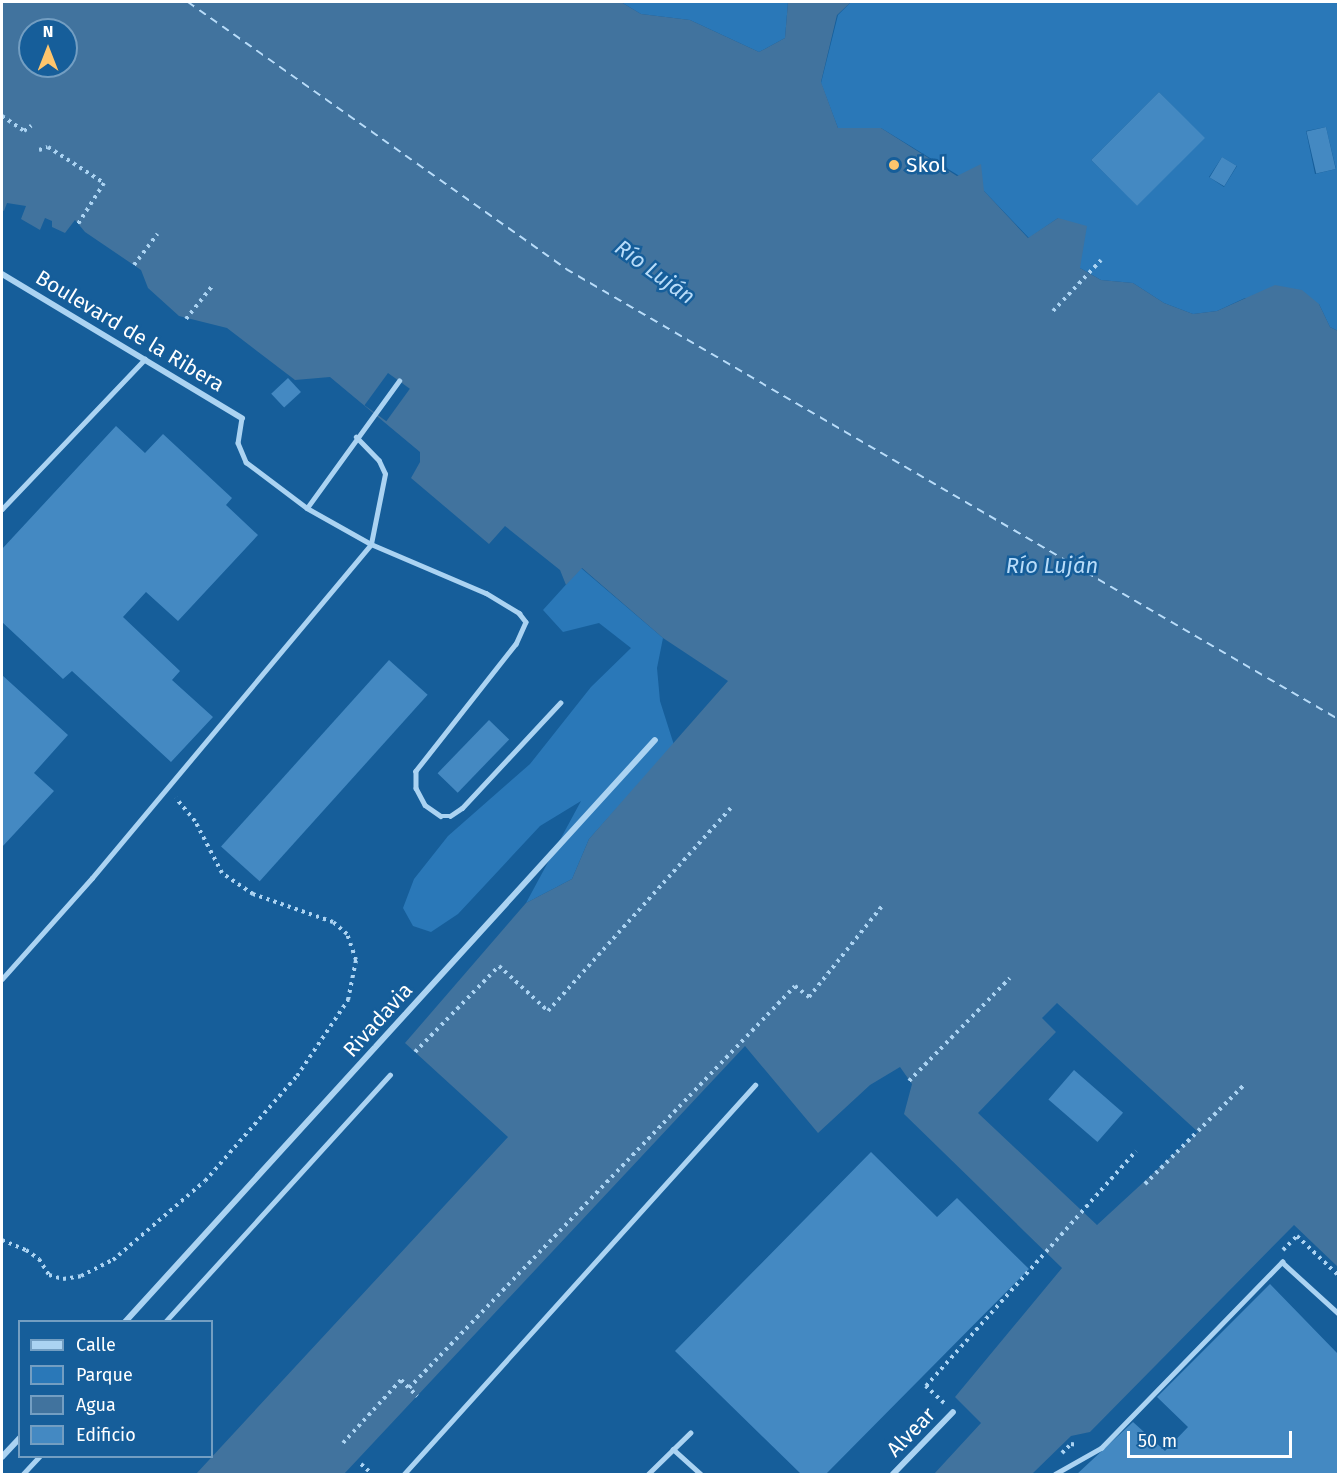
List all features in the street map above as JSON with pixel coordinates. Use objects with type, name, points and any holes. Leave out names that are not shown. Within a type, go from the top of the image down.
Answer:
[{"type":"street","name":"Boulevard de la Ribera","points":[[2,273],[242,418]]},
{"type":"street","name":"Rivadavia","points":[[127,1320],[655,741]]},
{"type":"street","name":"Alvear","points":[[893,1474],[953,1412]]},
{"type":"street","points":[[2,1458],[18,1440]]},
{"type":"lane","points":[[2,509],[146,358]]},
{"type":"lane","points":[[307,508],[356,437],[399,381]]},
{"type":"lane","points":[[242,418],[238,443],[246,462],[307,508],[371,544],[486,593],[519,613],[526,622],[516,644],[416,771],[416,788],[425,805],[441,816],[450,816],[462,808],[560,703]]},
{"type":"lane","points":[[2,979],[166,790],[371,544],[385,474],[380,461],[356,437]]},
{"type":"lane","points":[[167,1320],[390,1075]]},
{"type":"lane","points":[[404,1474],[755,1085]]},
{"type":"lane","points":[[1055,1474],[1101,1448],[1282,1262],[1338,1313]]},
{"type":"lane","points":[[648,1474],[690,1433]]},
{"type":"lane","points":[[673,1449],[701,1474]]},
{"type":"lane","points":[[23,1474],[38,1458]]},
{"type":"path","points":[[2,116],[24,131],[31,126]]},
{"type":"path","points":[[39,150],[48,147],[104,183],[78,224]]},
{"type":"path","points":[[134,265],[157,234]]},
{"type":"path","points":[[1053,310],[1101,260]]},
{"type":"path","points":[[186,319],[213,285]]},
{"type":"path","points":[[2,1240],[26,1250],[39,1259],[49,1275],[63,1279],[81,1276],[113,1260],[205,1181],[297,1076],[348,1000],[356,960],[347,934],[333,922],[254,894],[222,873],[183,804],[166,790]]},
{"type":"path","points":[[415,1052],[499,966],[548,1011],[731,808]]},
{"type":"path","points":[[409,1388],[795,986],[809,997],[883,905]]},
{"type":"path","points":[[909,1081],[1010,978]]},
{"type":"path","points":[[1145,1184],[1244,1085]]},
{"type":"path","points":[[953,1412],[926,1386],[1086,1210],[1136,1151]]},
{"type":"path","points":[[343,1443],[401,1380],[417,1396]]},
{"type":"path","points":[[361,1464],[372,1474]]},
{"type":"green space","points":[[621,2],[788,2],[785,38],[759,52],[690,20],[641,14]]},
{"type":"green space","points":[[851,2],[1338,2],[1338,331],[1330,327],[1319,304],[1245,298],[1217,311],[1193,314],[1164,303],[1133,283],[1101,280],[1080,268],[1058,218],[1029,238],[984,191],[881,128],[838,128],[821,83],[838,15]],"holes":[[[1159,92],[1204,138],[1137,205],[1091,160]],[[1326,127],[1336,169],[1315,174],[1306,131]],[[1222,157],[1237,166],[1224,187],[1209,177]]]},
{"type":"green space","points":[[581,568],[663,638],[657,668],[660,701],[674,745],[589,839],[572,879],[526,903],[581,801],[540,826],[458,914],[431,932],[413,926],[403,908],[414,879],[448,836],[530,764],[591,687],[631,648],[599,623],[563,632],[543,610]]},
{"type":"water","name":"Río Luján","points":[[2,2],[621,2],[641,14],[690,20],[759,52],[785,38],[788,2],[851,2],[837,15],[821,82],[838,128],[881,128],[957,176],[981,164],[984,191],[1028,238],[1058,218],[1087,226],[1080,268],[1101,280],[1133,283],[1164,303],[1193,314],[1217,311],[1275,285],[1302,290],[1319,304],[1330,327],[1338,331],[1338,1267],[1294,1225],[1090,1432],[1071,1436],[1032,1474],[934,1474],[981,1423],[955,1397],[1062,1268],[904,1114],[912,1084],[900,1067],[870,1085],[818,1133],[745,1046],[344,1474],[196,1474],[508,1137],[405,1043],[526,903],[572,879],[589,839],[728,681],[663,638],[582,568],[566,585],[560,570],[505,526],[489,544],[411,478],[420,462],[420,452],[330,377],[295,380],[227,328],[179,316],[148,288],[141,270],[85,232],[75,220],[65,233],[52,227],[52,221],[45,218],[40,230],[21,219],[26,206],[7,203],[4,211],[2,210]],"holes":[[[1057,1003],[1198,1132],[1097,1225],[978,1113],[1056,1032],[1042,1018]]]},
{"type":"pier","points":[[388,373],[410,389],[386,421],[364,405]]},
{"type":"building","points":[[1159,92],[1205,138],[1137,206],[1091,160]]},
{"type":"building","points":[[1326,127],[1336,169],[1316,173],[1307,131]]},
{"type":"building","points":[[1222,157],[1237,166],[1224,186],[1210,178]]},
{"type":"building","points":[[288,378],[301,392],[284,408],[271,394]]},
{"type":"building","points":[[116,426],[145,453],[163,434],[232,498],[226,505],[258,535],[178,621],[146,592],[123,617],[180,671],[172,680],[213,717],[171,762],[72,671],[63,679],[2,622],[2,549]]},
{"type":"building","points":[[389,660],[428,695],[260,881],[221,847]]},
{"type":"building","points":[[2,675],[68,735],[34,773],[54,791],[2,847]]},
{"type":"building","points":[[489,720],[509,739],[458,793],[438,773]]},
{"type":"building","points":[[1074,1070],[1123,1113],[1097,1142],[1048,1099]]},
{"type":"building","points":[[871,1152],[937,1217],[957,1198],[1029,1269],[826,1474],[801,1474],[675,1351]]},
{"type":"building","points":[[1270,1284],[1338,1354],[1338,1474],[1077,1474],[1133,1422],[1165,1451],[1188,1427],[1157,1397]]},
{"type":"ferry route","points":[[188,2],[566,269],[1338,719]]},
{"type":"place","name":"Skol","points":[[894,165]]}]
